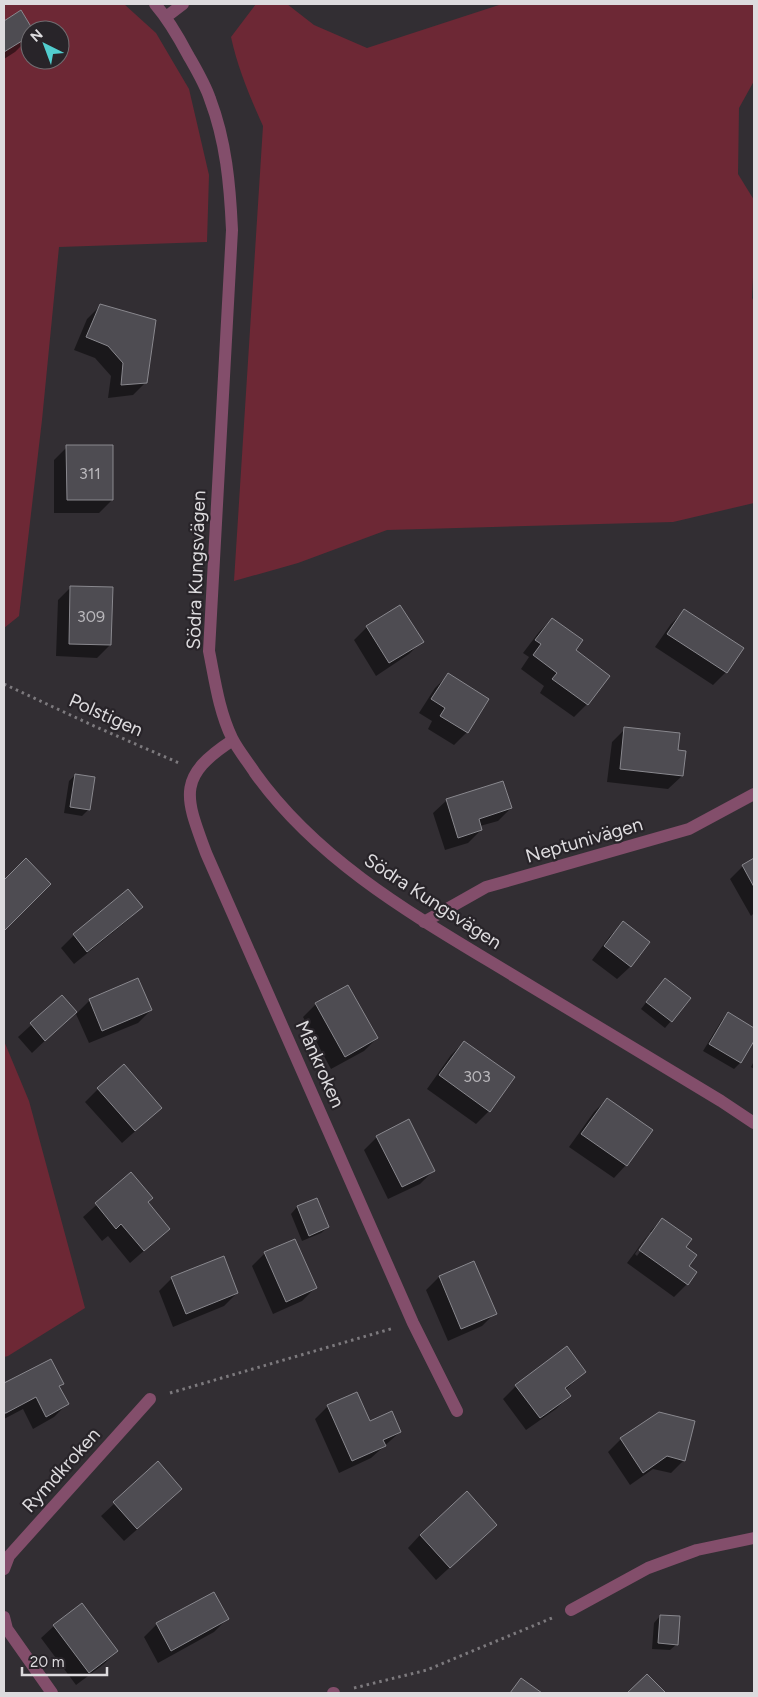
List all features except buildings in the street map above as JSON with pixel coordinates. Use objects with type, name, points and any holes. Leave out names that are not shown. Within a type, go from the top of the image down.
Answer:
[{"type":"street","name":"Södra Kungsvägen","points":[[155,4],[166,16],[210,98],[223,139],[229,177],[232,230],[210,651],[221,710],[233,740],[263,784],[288,813],[315,840],[356,875],[424,922],[721,1101],[754,1123]]},
{"type":"street","points":[[166,16],[183,4]]},
{"type":"street","name":"Månkroken","points":[[233,740],[220,748],[197,770],[190,784],[189,800],[192,816],[206,853],[413,1323],[457,1410]]},
{"type":"street","name":"Neptunivägen","points":[[424,922],[486,887],[689,829],[754,794]]},
{"type":"street","name":"Rymdkroken","points":[[4,1568],[9,1556],[150,1399]]},
{"type":"street","points":[[571,1610],[648,1568],[697,1550],[754,1538]]},
{"type":"street","points":[[4,1617],[7,1629],[52,1693]]},
{"type":"path","name":"Polstigen","points":[[4,684],[94,726],[197,770]]},
{"type":"path","points":[[150,1399],[413,1323]]},
{"type":"path","points":[[334,1693],[427,1670],[571,1610]]},
{"type":"shaded area","points":[[4,4],[124,4],[156,33],[189,89],[209,175],[207,242],[59,247],[42,420],[19,616],[4,628]]},
{"type":"shaded area","points":[[256,4],[287,4],[314,25],[367,48],[502,4],[754,4],[754,81],[739,108],[738,174],[754,200],[752,298],[754,302],[754,503],[673,522],[387,530],[298,563],[234,581],[263,126],[241,72],[231,37]]},
{"type":"shaded area","points":[[4,1041],[29,1101],[85,1308],[4,1357]]}]
